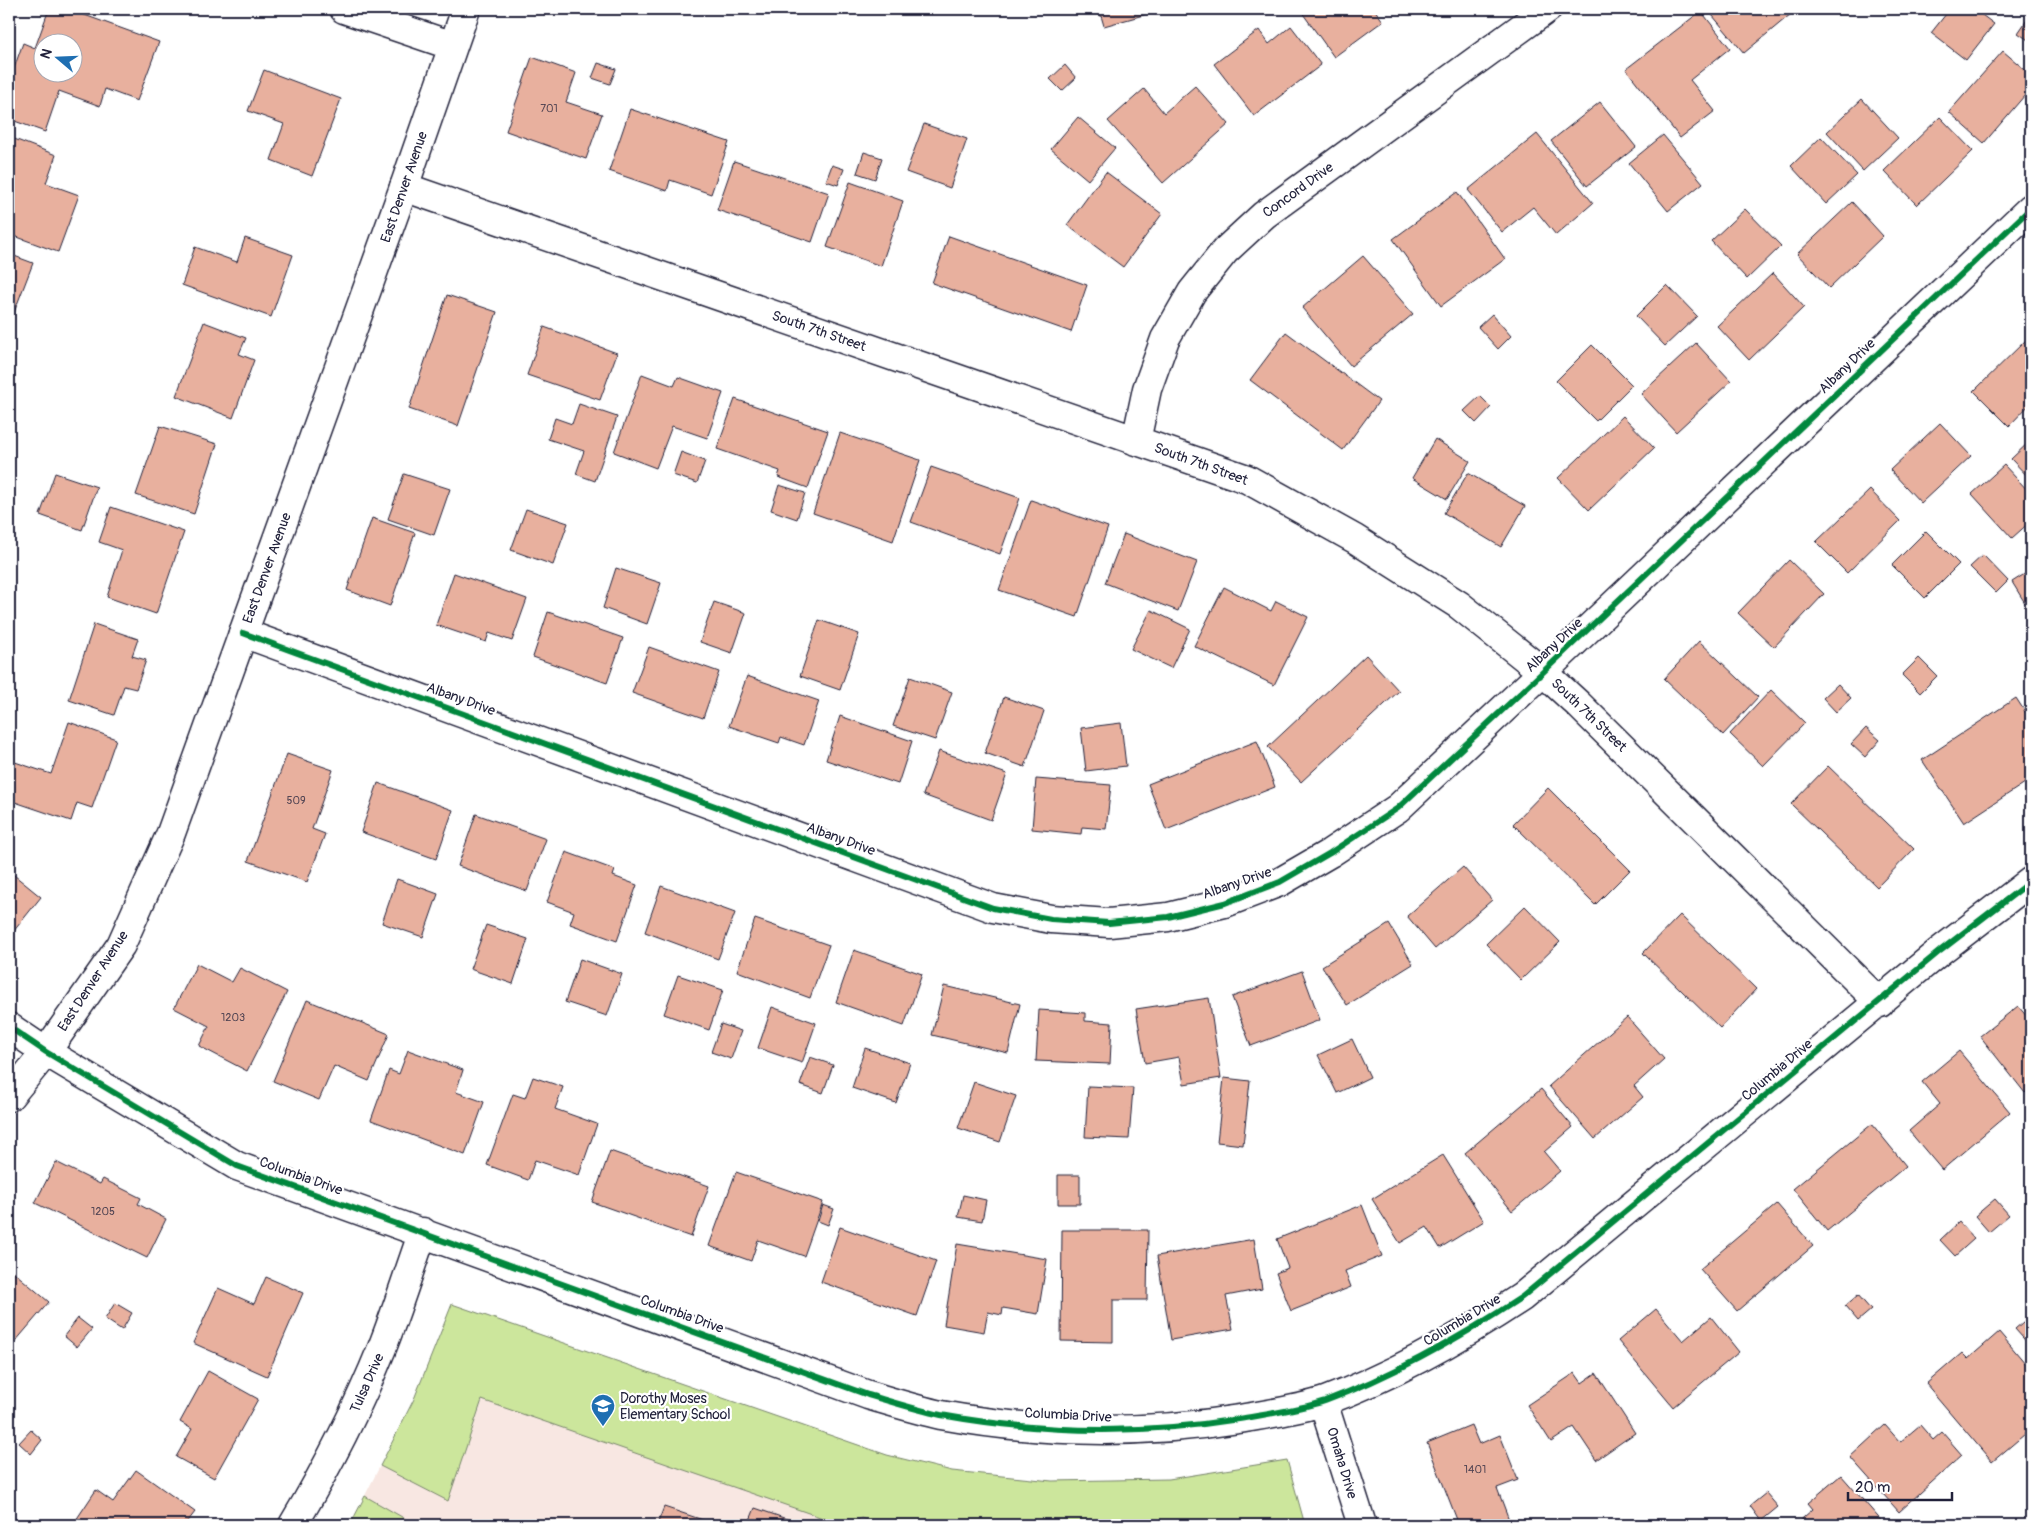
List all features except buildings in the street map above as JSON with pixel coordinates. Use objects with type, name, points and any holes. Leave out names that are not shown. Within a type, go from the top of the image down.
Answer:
[{"type":"street","points":[[344,9],[453,46]]},
{"type":"street","name":"East Denver Avenue","points":[[9,1096],[46,1052],[121,945],[172,833],[404,188],[466,9]]},
{"type":"street","name":"Concord Drive","points":[[1136,441],[1147,389],[1165,339],[1192,292],[1225,251],[1264,214],[1547,9]]},
{"type":"street","name":"South 7th Street","points":[[404,188],[1247,479],[1355,539],[1459,605],[1544,672],[1880,1003]]},
{"type":"street","name":"Albany Drive","points":[[243,633],[993,908],[1051,919],[1109,922],[1168,917],[1225,903],[1280,882],[1330,853],[1398,808],[1544,672],[2031,208]]},
{"type":"street","name":"Columbia Drive","points":[[9,1027],[46,1052],[237,1166],[868,1395],[940,1414],[1012,1425],[1068,1430],[1145,1430],[1215,1423],[1323,1402],[1428,1355],[1477,1327],[1522,1297],[1969,928],[2031,881]]},
{"type":"street","name":"Tulsa Drive","points":[[293,1525],[334,1453],[358,1404],[383,1346],[423,1232]]},
{"type":"street","name":"Omaha Drive","points":[[1323,1402],[1362,1525]]},
{"type":"shaded area","name":"Dorothy Moses Elementary School","points":[[452,1304],[887,1455],[952,1471],[1052,1481],[1169,1479],[1287,1460],[1305,1525],[350,1525],[414,1399]]},
{"type":"green space","name":"Dorothy Moses Elementary School","points":[[452,1304],[887,1455],[952,1471],[1052,1481],[1169,1479],[1287,1460],[1305,1525],[880,1525],[861,1518],[850,1525],[843,1525],[482,1400],[448,1501],[380,1466],[414,1399]]},
{"type":"green space","points":[[365,1496],[416,1525],[350,1525]]},
{"type":"cycle path","points":[[243,633],[993,908],[1051,919],[1109,923],[1168,917],[1225,903],[1280,882],[1330,853],[1398,808],[2031,208]]},
{"type":"cycle path","points":[[9,1027],[46,1052],[237,1166],[868,1395],[941,1415],[978,1421],[1090,1430],[1165,1428],[1239,1419],[1325,1401],[1377,1380],[1426,1355],[1499,1312],[1522,1297],[1940,951],[2031,881]]},
{"type":"place","name":"Dorothy Moses Elementary School","points":[[603,1427]]}]
